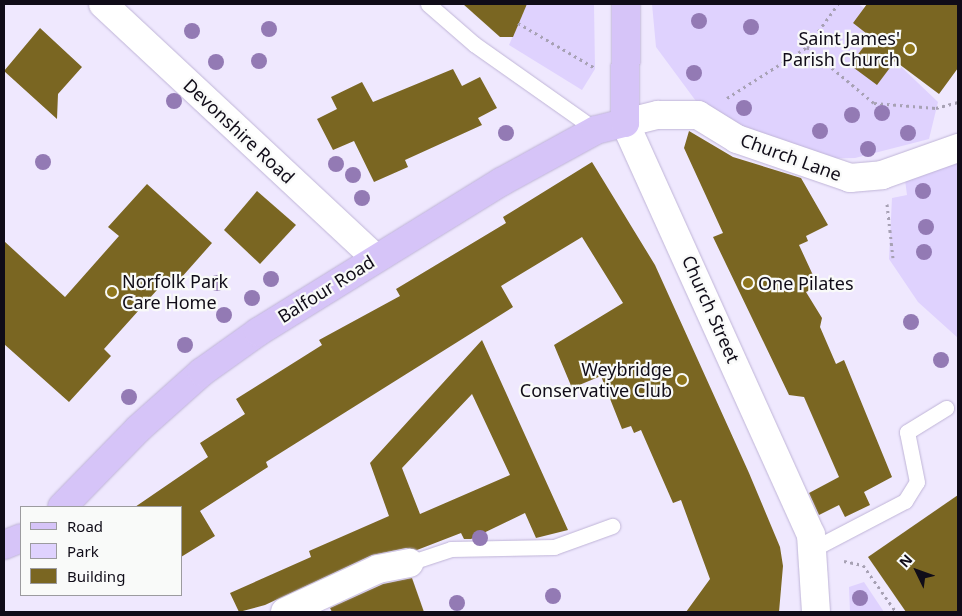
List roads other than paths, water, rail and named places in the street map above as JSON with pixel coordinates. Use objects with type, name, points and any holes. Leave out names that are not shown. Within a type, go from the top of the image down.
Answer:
[{"type":"main road","name":"Church Street","points":[[625,123],[626,4]]},
{"type":"main road","name":"Balfour Road","points":[[63,506],[138,429],[202,372],[375,258],[596,130],[625,123]]},
{"type":"main road","points":[[4,545],[20,538]]},
{"type":"street","name":"Devonshire Road","points":[[103,4],[375,258]]},
{"type":"street","name":"Church Lane","points":[[625,123],[658,115],[698,114],[737,139],[828,172],[850,178],[882,175],[958,148]]},
{"type":"street","name":"Church Street","points":[[625,123],[791,490],[813,549],[816,612]]},
{"type":"street","points":[[286,612],[318,606],[378,569],[409,563]]},
{"type":"lane","points":[[428,4],[474,44],[596,130]]},
{"type":"lane","points":[[813,549],[905,501],[917,482],[907,432],[946,408]]},
{"type":"lane","points":[[409,563],[451,549],[554,547],[612,526]]},
{"type":"place","name":"Saint James' Parish Church","points":[[910,49]]},
{"type":"place","name":"One Pilates","points":[[748,283]]},
{"type":"place","name":"Norfolk Park Care Home","points":[[112,292]]},
{"type":"place","name":"Weybridge Conservative Club","points":[[682,380]]}]
